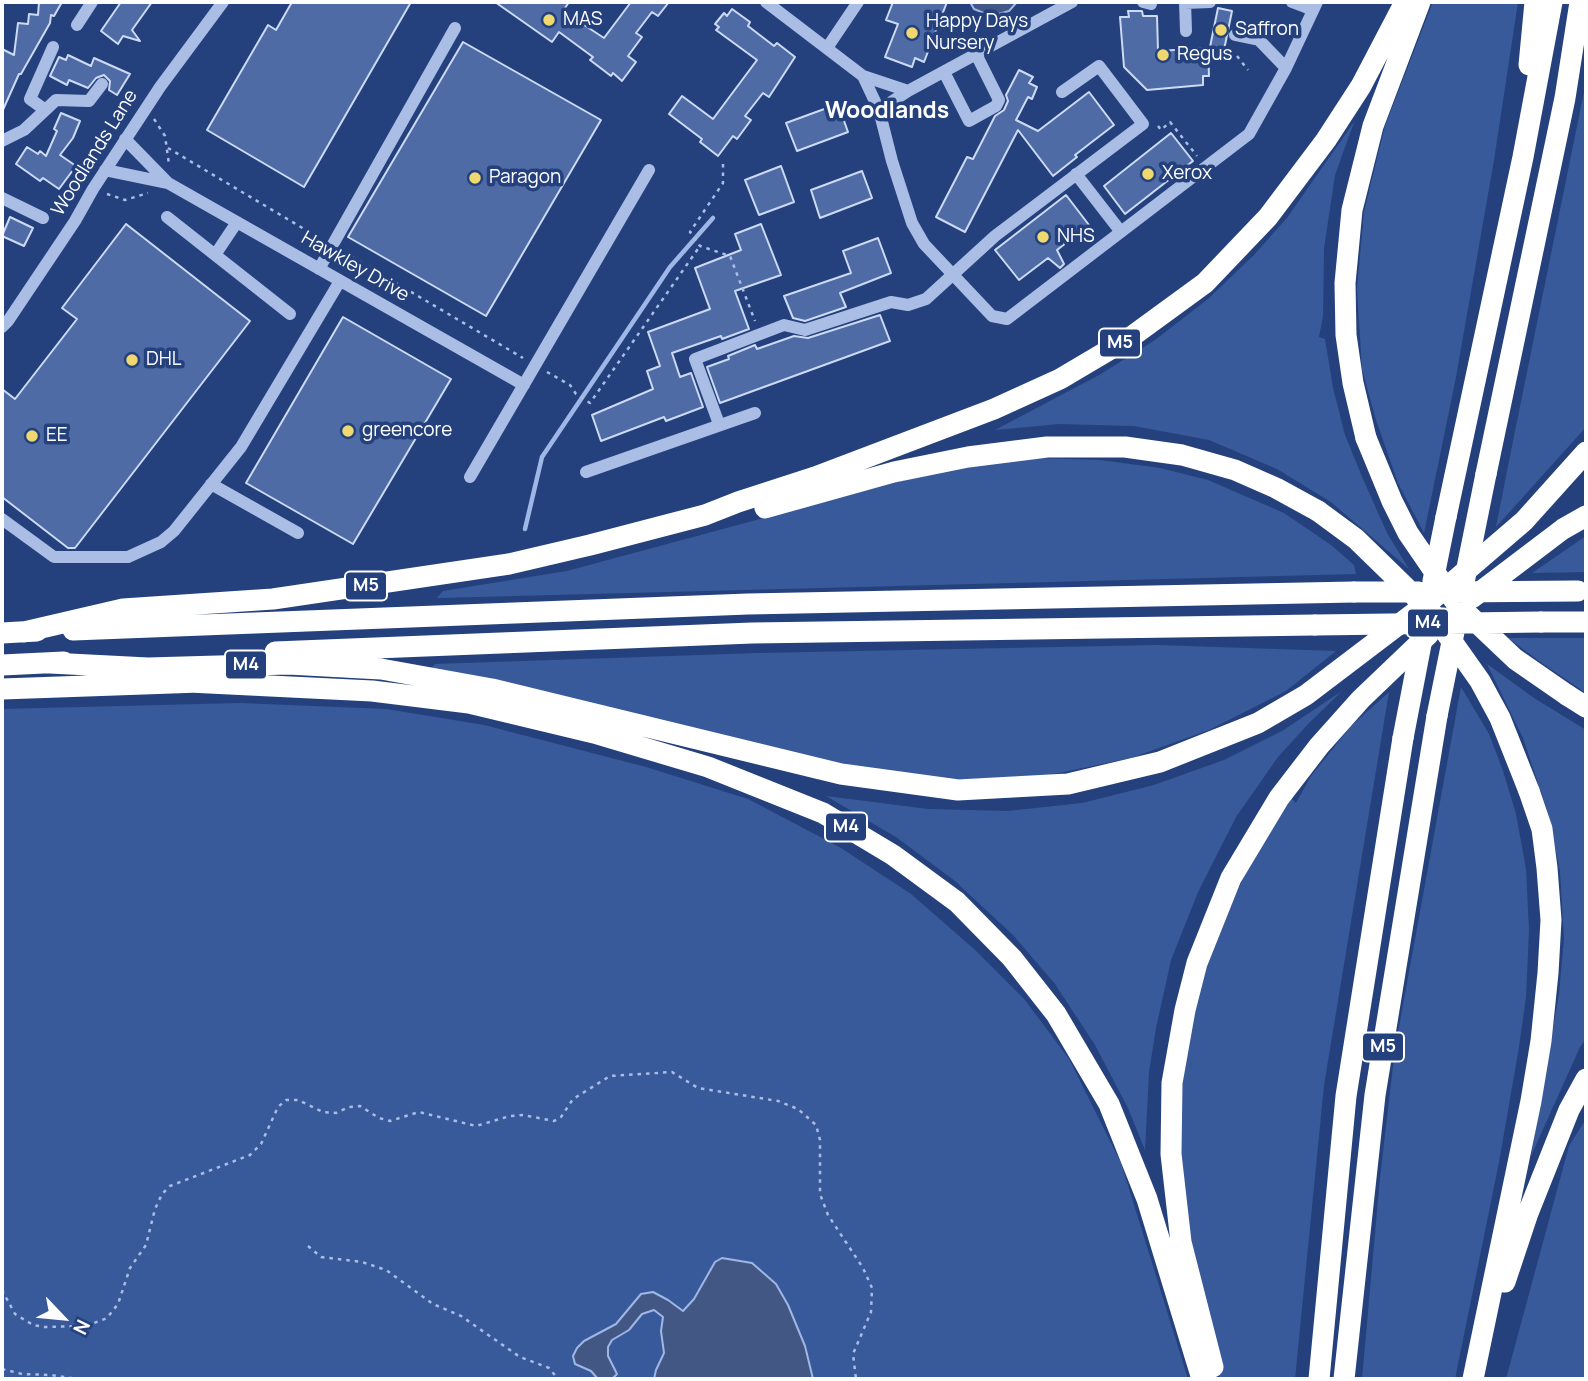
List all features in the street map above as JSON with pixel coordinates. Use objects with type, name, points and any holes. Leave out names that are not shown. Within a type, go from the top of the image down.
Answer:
[{"type":"highway","name":"M5","points":[[24,632],[123,609],[273,599],[509,564],[705,515],[873,457],[994,409],[1060,379],[1132,337],[1205,283],[1268,218],[1333,130],[1405,2]]},
{"type":"highway","points":[[1419,2],[1373,125],[1352,210],[1345,283],[1346,335],[1353,383],[1366,439],[1408,533],[1456,603],[1515,659],[1586,707]]},
{"type":"highway","name":"M5","points":[[1524,158],[1535,2]]},
{"type":"highway","name":"M5","points":[[1319,1379],[1346,1096],[1403,738],[1446,517],[1524,158],[1552,2]]},
{"type":"highway","name":"M5","points":[[1565,98],[1580,2]]},
{"type":"highway","name":"M5","points":[[1344,1379],[1375,1095],[1437,716],[1565,98],[1586,18]]},
{"type":"highway","name":"M5","points":[[705,515],[742,514],[894,472],[968,457],[1047,447],[1125,447],[1182,455],[1235,470],[1318,511],[1382,562],[1438,621],[1480,681],[1495,709],[1529,791],[1542,829],[1550,920],[1541,1041],[1475,1379]]},
{"type":"highway","name":"M4","points":[[50,663],[148,668],[288,664],[380,669],[492,690],[841,774],[958,790],[1068,784],[1160,762],[1258,723],[1306,695],[1439,594],[1514,529],[1586,452]]},
{"type":"highway","name":"M4","points":[[1216,1379],[1181,1242],[1171,1154],[1172,1083],[1185,1010],[1197,963],[1231,878],[1279,798],[1319,746],[1361,699],[1452,612],[1563,529],[1586,516]]},
{"type":"highway","name":"M4","points":[[2,633],[748,604],[1582,591]]},
{"type":"highway","name":"M4","points":[[2,666],[343,648],[752,633],[1586,622]]},
{"type":"highway","name":"M4","points":[[2,690],[282,677],[440,681]]},
{"type":"highway","name":"M4","points":[[189,682],[386,692],[469,703],[582,730],[708,766],[823,813],[893,855],[957,902],[1012,958],[1063,1026],[1109,1104],[1147,1199],[1202,1379]]},
{"type":"highway","name":"M5","points":[[1475,1379],[1528,1213],[1569,1110],[1586,1079]]},
{"type":"street","points":[[77,25],[92,2]]},
{"type":"street","name":"Woodlands Lane","points":[[2,327],[75,221],[93,188],[146,108],[223,2]]},
{"type":"street","points":[[766,2],[863,76],[908,91]]},
{"type":"street","points":[[827,48],[858,2]]},
{"type":"street","points":[[879,110],[908,91],[1072,2]]},
{"type":"street","points":[[1186,31],[1185,3],[1210,2]]},
{"type":"street","points":[[863,76],[879,110],[912,223],[924,244],[992,316],[1007,319],[1249,134],[1286,68],[1315,6],[1292,2]]},
{"type":"street","points":[[319,269],[455,28]]},
{"type":"street","points":[[1235,35],[1259,40],[1286,68]]},
{"type":"street","points":[[44,109],[30,99],[53,47]]},
{"type":"street","points":[[944,72],[969,121],[996,106],[999,100],[976,54]]},
{"type":"street","points":[[719,425],[695,359],[784,325],[805,330],[891,302],[908,305],[926,299],[995,236],[1143,124],[1099,66],[1062,92]]},
{"type":"street","points":[[2,141],[24,130],[56,100],[89,101],[102,84]]},
{"type":"street","name":"Hawkley Drive","points":[[125,139],[169,183],[524,385]]},
{"type":"street","name":"Hawkley Drive","points":[[105,170],[169,183]]},
{"type":"street","points":[[470,477],[649,170]]},
{"type":"street","points":[[1076,174],[1121,232]]},
{"type":"street","points":[[2,198],[43,218]]},
{"type":"street","points":[[167,218],[290,314]]},
{"type":"street","points":[[215,255],[237,222]]},
{"type":"street","points":[[2,519],[54,557],[128,557],[161,542],[174,531],[241,447],[340,281]]},
{"type":"street","points":[[586,472],[755,413]]},
{"type":"street","points":[[211,484],[298,533]]},
{"type":"path","points":[[1237,56],[1248,70]]},
{"type":"path","points":[[93,188],[125,200],[134,199],[169,183],[168,148],[164,131],[146,108]]},
{"type":"path","points":[[1156,124],[1161,130],[1170,122],[1205,167]]},
{"type":"path","points":[[168,148],[570,385],[576,394],[590,403],[700,247]]},
{"type":"path","points":[[723,164],[723,183],[690,232],[700,247],[730,256],[761,334]]},
{"type":"path","points":[[2,1290],[15,1314],[33,1325],[54,1328],[86,1326],[107,1318],[118,1304],[130,1268],[146,1245],[155,1209],[162,1194],[170,1186],[250,1155],[261,1144],[278,1107],[286,1100],[298,1100],[323,1112],[336,1113],[359,1106],[390,1121],[419,1112],[476,1126],[523,1115],[554,1121],[561,1117],[573,1099],[610,1076],[673,1072],[698,1088],[778,1101],[798,1109],[816,1125],[820,1140],[820,1194],[828,1215],[863,1268],[872,1288],[871,1312],[853,1354],[856,1379]]},
{"type":"path","points":[[307,1246],[321,1257],[362,1262],[386,1270],[433,1304],[461,1316],[520,1357],[549,1368],[558,1379]]},
{"type":"path","points":[[2,1369],[22,1374],[78,1379]]},
{"type":"shaded area","points":[[970,2],[1017,2],[1009,11],[991,16],[974,9]]},
{"type":"shaded area","points":[[1433,2],[1518,2],[1456,377],[1424,533],[1398,483],[1376,420],[1362,369],[1357,289],[1364,212],[1385,126]]},
{"type":"shaded area","points":[[1586,82],[1586,427],[1496,527],[1512,446]]},
{"type":"shaded area","points":[[1354,122],[1335,175],[1324,248],[1323,316],[1319,337],[1325,339],[1333,388],[1345,435],[1387,533],[1409,569],[1331,502],[1277,469],[1209,440],[1134,426],[1059,424],[995,430],[1101,374],[1155,340],[1208,299],[1254,255],[1287,218]]},
{"type":"shaded area","points":[[1035,458],[1100,460],[1160,468],[1208,480],[1284,513],[1331,545],[1354,565],[1356,574],[437,598],[443,591],[567,571],[916,477],[988,463]]},
{"type":"shaded area","points":[[1586,536],[1586,572],[1532,573]]},
{"type":"shaded area","points":[[1508,638],[1586,638],[1586,693],[1539,661]]},
{"type":"shaded area","points":[[1157,645],[1336,651],[1286,691],[1209,730],[1131,758],[1044,776],[984,781],[909,777],[793,756],[429,670],[435,664],[759,653]]},
{"type":"shaded area","points":[[1487,664],[1534,698],[1586,730],[1586,1039],[1531,1156],[1559,994],[1564,939],[1560,871],[1548,813],[1523,738]]},
{"type":"shaded area","points":[[1461,687],[1489,734],[1503,771],[1516,814],[1526,869],[1529,930],[1526,997],[1519,1047],[1499,1162],[1455,1379],[1362,1379],[1395,1049]]},
{"type":"shaded area","points":[[1342,691],[1278,757],[1236,817],[1198,892],[1171,960],[1156,1028],[1149,1072],[1145,1150],[1128,1108],[1095,1045],[1055,984],[1013,935],[955,881],[896,837],[826,796],[928,809],[1008,811],[1082,803],[1154,785],[1224,760],[1282,731]]},
{"type":"shaded area","points":[[1389,692],[1324,1085],[1295,1379],[1220,1379],[1199,1293],[1181,1172],[1181,1094],[1189,1030],[1209,957],[1244,876],[1291,798],[1296,803],[1311,776],[1351,726]]},
{"type":"shaded area","points":[[240,703],[386,709],[484,725],[646,767],[748,799],[841,848],[911,894],[974,949],[1025,1000],[1069,1059],[1121,1163],[1188,1379],[2,1379],[2,709]]},
{"type":"shaded area","points":[[1586,1119],[1586,1379],[1506,1379],[1569,1146]]},
{"type":"shaded area","points":[[722,1258],[752,1263],[776,1284],[805,1346],[813,1379],[654,1379],[664,1353],[661,1331],[663,1317],[654,1310],[642,1314],[629,1330],[612,1340],[608,1347],[608,1356],[617,1374],[612,1379],[598,1379],[591,1371],[575,1364],[573,1356],[577,1348],[584,1341],[616,1324],[641,1294],[653,1292],[683,1311],[694,1299],[715,1262]]},
{"type":"building","points":[[39,2],[62,2],[54,16],[51,15],[50,23],[19,74],[2,112],[2,49],[14,55],[18,23],[28,24],[29,14],[38,15]]},
{"type":"building","points":[[121,2],[152,2],[132,30],[140,41],[123,36],[118,44],[101,31]]},
{"type":"building","points":[[292,2],[411,2],[304,187],[207,130],[268,25],[276,30]]},
{"type":"building","points":[[495,2],[569,2],[563,11],[604,38],[631,2],[669,2],[658,16],[652,12],[636,33],[642,37],[628,56],[636,62],[622,81],[590,60],[593,57],[559,32],[552,42]]},
{"type":"building","name":"Happy Days Nursery","points":[[893,2],[947,2],[924,62],[915,58],[912,67],[885,57],[898,24],[886,20]]},
{"type":"building","name":"Saffron","points":[[1218,8],[1232,11],[1224,50],[1210,47]]},
{"type":"building","points":[[732,9],[750,22],[748,26],[774,46],[777,43],[795,57],[769,97],[763,93],[745,116],[751,120],[737,139],[733,136],[718,156],[700,142],[702,139],[669,114],[682,96],[713,119],[757,60],[716,30],[719,27],[715,24],[724,13],[727,16]]},
{"type":"building","name":"Regus","points":[[1128,11],[1142,11],[1143,16],[1157,16],[1158,51],[1208,48],[1209,76],[1203,76],[1203,85],[1147,90],[1124,67],[1120,17],[1129,17]]},
{"type":"building","name":"Paragon","points":[[463,42],[601,120],[486,316],[348,237]]},
{"type":"building","points":[[68,55],[91,66],[94,58],[130,74],[117,95],[109,90],[110,81],[104,75],[96,78],[88,88],[69,80],[67,85],[50,76],[59,57],[66,60]]},
{"type":"building","points":[[1019,70],[1033,77],[1029,83],[1037,87],[1032,99],[1028,97],[1016,120],[1038,131],[1089,92],[1114,125],[1053,176],[1018,130],[965,232],[936,217],[967,157],[973,159],[995,116],[1004,110],[1008,101],[1006,95]]},
{"type":"building","points":[[838,104],[848,132],[797,151],[786,123]]},
{"type":"building","points":[[61,113],[80,121],[73,138],[60,155],[76,166],[59,189],[43,178],[40,181],[16,164],[27,147],[46,156],[57,131],[54,129]]},
{"type":"building","name":"Xerox","points":[[1171,133],[1193,161],[1125,214],[1104,186]]},
{"type":"building","points":[[781,166],[794,202],[759,215],[745,180]]},
{"type":"building","points":[[862,171],[872,198],[820,218],[811,190]]},
{"type":"building","name":"NHS","points":[[1066,195],[1089,225],[1057,250],[1064,264],[1060,268],[1048,258],[1019,280],[995,250]]},
{"type":"building","points":[[10,217],[33,228],[24,246],[2,236]]},
{"type":"building","name":"DHL","points":[[126,224],[250,321],[75,548],[68,548],[2,497],[2,389],[15,399],[77,319],[62,308]]},
{"type":"building","points":[[761,224],[781,275],[735,291],[749,329],[672,353],[680,377],[691,373],[703,407],[666,421],[664,417],[601,441],[592,415],[653,389],[647,371],[660,366],[648,332],[710,309],[695,268],[741,250],[735,234]]},
{"type":"building","points":[[878,238],[891,273],[840,293],[846,307],[805,321],[793,318],[784,296],[851,273],[843,251]]},
{"type":"building","points":[[880,315],[890,341],[720,403],[707,367],[755,345],[757,349],[794,336],[808,338]]},
{"type":"building","name":"greencore","points":[[343,317],[451,379],[353,544],[246,483]]},
{"type":"waterway","points":[[525,529],[542,457],[670,267],[713,218]]},
{"type":"place","name":"MAS","points":[[549,20]]},
{"type":"place","name":"Saffron","points":[[1221,30]]},
{"type":"place","name":"Happy Days Nursery","points":[[912,33]]},
{"type":"place","name":"Regus","points":[[1163,55]]},
{"type":"place","name":"Xerox","points":[[1148,174]]},
{"type":"place","name":"Paragon","points":[[475,178]]},
{"type":"place","name":"NHS","points":[[1043,237]]},
{"type":"place","name":"DHL","points":[[132,360]]},
{"type":"place","name":"greencore","points":[[348,431]]},
{"type":"place","name":"EE","points":[[32,436]]},
{"type":"district","name":"Woodlands","points":[[887,112]]}]
